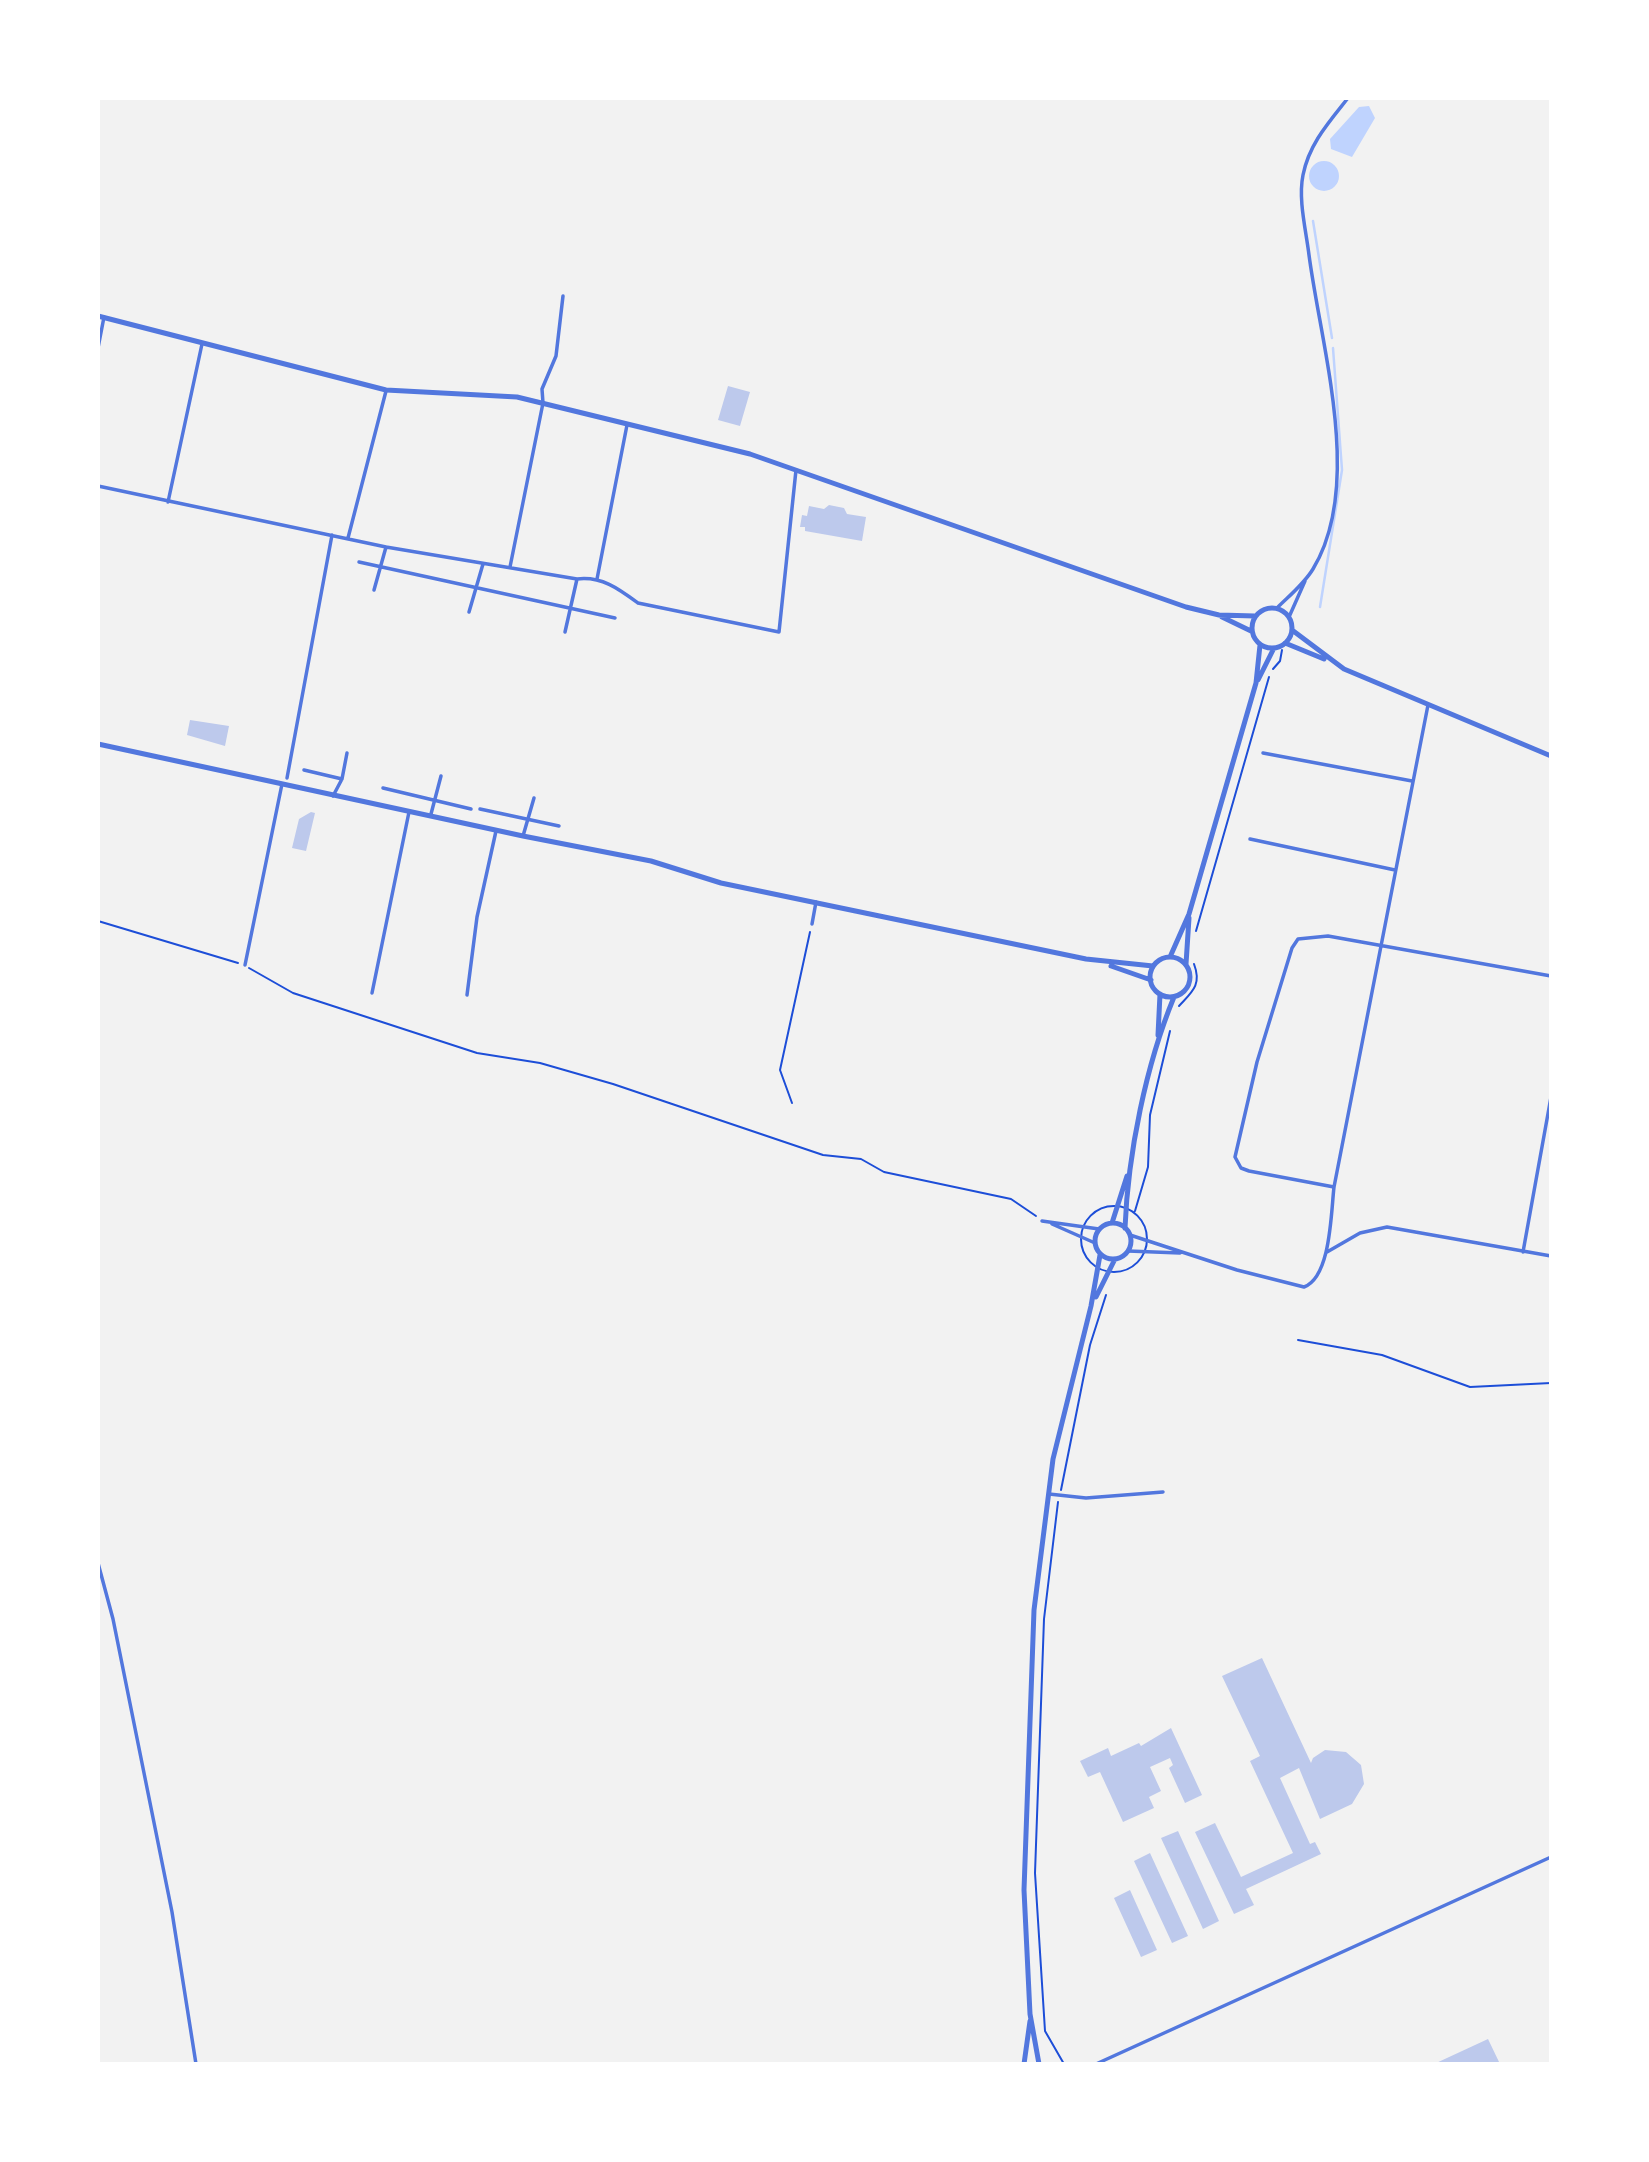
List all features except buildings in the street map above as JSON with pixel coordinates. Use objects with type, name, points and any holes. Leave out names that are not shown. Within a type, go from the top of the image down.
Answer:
[{"type":"street","points":[[1348,98],[1313,144],[1302,177],[1315,299],[1334,417],[1339,467],[1337,488],[1321,552],[1289,617],[1292,631],[1330,661],[1357,676],[1551,756]]},
{"type":"street","points":[[510,568],[543,403],[542,389],[556,356],[564,296]]},
{"type":"street","points":[[98,348],[101,317],[386,390],[498,395],[543,403],[797,468],[1186,607],[1219,615],[1255,616]]},
{"type":"street","points":[[168,502],[203,342]]},
{"type":"street","points":[[348,538],[386,390]]},
{"type":"street","points":[[597,579],[627,425]]},
{"type":"street","points":[[98,486],[386,547],[577,579],[597,579],[620,590],[638,603],[779,632],[797,468]]},
{"type":"street","points":[[287,778],[332,535]]},
{"type":"street","points":[[374,590],[386,547]]},
{"type":"street","points":[[359,562],[615,618]]},
{"type":"street","points":[[469,612],[483,564]]},
{"type":"street","points":[[565,632],[577,579]]},
{"type":"street","points":[[1251,631],[1255,616],[1262,610],[1277,608],[1306,579]]},
{"type":"street","points":[[1277,608],[1289,617]]},
{"type":"street","points":[[1219,615],[1251,631],[1261,645],[1275,648],[1283,645],[1292,631]]},
{"type":"street","points":[[1100,962],[1153,966],[1170,957],[1189,915],[1256,683],[1261,645]]},
{"type":"street","points":[[1283,645],[1330,661]]},
{"type":"street","points":[[1256,683],[1275,648]]},
{"type":"street","points":[[1044,1221],[1100,1229],[1112,1223],[1125,1228],[1130,1235],[1185,1254],[1304,1287],[1315,1280],[1327,1252],[1334,1187],[1428,704]]},
{"type":"street","points":[[98,744],[523,836],[651,860],[721,883],[1100,962],[1151,980],[1160,994],[1157,1042]]},
{"type":"street","points":[[333,796],[342,779],[347,753]]},
{"type":"street","points":[[1263,753],[1412,781]]},
{"type":"street","points":[[304,770],[342,779]]},
{"type":"street","points":[[431,814],[441,776]]},
{"type":"street","points":[[246,965],[282,784]]},
{"type":"street","points":[[383,788],[471,809]]},
{"type":"street","points":[[523,836],[534,798]]},
{"type":"street","points":[[480,809],[559,826]]},
{"type":"street","points":[[372,993],[409,812]]},
{"type":"street","points":[[467,995],[477,917],[497,829]]},
{"type":"street","points":[[1250,839],[1395,870]]},
{"type":"street","points":[[812,924],[816,902]]},
{"type":"street","points":[[1160,994],[1174,997],[1182,993],[1190,983],[1186,964],[1189,915]]},
{"type":"street","points":[[1334,1187],[1249,1171],[1236,1162],[1236,1150],[1257,1062],[1292,948],[1298,939],[1328,936],[1551,976]]},
{"type":"street","points":[[1170,957],[1186,964]]},
{"type":"street","points":[[1151,980],[1153,966]]},
{"type":"street","points":[[1125,1228],[1130,1167],[1157,1042],[1174,997]]},
{"type":"street","points":[[1523,1252],[1551,1097]]},
{"type":"street","points":[[1112,1223],[1130,1167]]},
{"type":"street","points":[[1030,2014],[1039,2064],[1025,2064],[1030,2014],[1025,1838],[1034,1610],[1047,1494],[1060,1423],[1091,1306],[1101,1255],[1095,1243],[1044,1221]]},
{"type":"street","points":[[1327,1252],[1360,1233],[1387,1227],[1551,1256]]},
{"type":"street","points":[[1095,1243],[1100,1229]]},
{"type":"street","points":[[1128,1251],[1130,1235]]},
{"type":"street","points":[[1091,1306],[1111,1275],[1115,1259],[1128,1251],[1185,1254]]},
{"type":"street","points":[[1101,1255],[1115,1259]]},
{"type":"street","points":[[1047,1494],[1086,1498],[1163,1492]]},
{"type":"street","points":[[98,1563],[113,1619],[172,1912],[196,2064]]},
{"type":"street","points":[[1096,2064],[1551,1857]]},
{"type":"path","points":[[1194,940],[1256,718],[1269,676],[1282,658],[1283,645]]},
{"type":"path","points":[[98,921],[246,965],[293,993],[477,1053],[540,1063],[613,1084],[810,1151],[861,1159],[884,1172],[1011,1199],[1044,1221]]},
{"type":"path","points":[[792,1103],[780,1070],[812,924]]},
{"type":"path","points":[[1176,1011],[1196,986],[1198,976],[1193,957]]},
{"type":"path","points":[[1135,1211],[1116,1205],[1086,1219],[1082,1245],[1090,1264],[1111,1275],[1141,1259],[1145,1251],[1146,1232],[1135,1211],[1148,1167],[1150,1115],[1171,1029]]},
{"type":"path","points":[[1061,1490],[1067,1447],[1090,1345],[1108,1289]]},
{"type":"path","points":[[1298,1340],[1382,1355],[1470,1387],[1551,1383]]},
{"type":"path","points":[[1058,1501],[1044,1619],[1035,1873],[1045,2031],[1064,2064]]},
{"type":"water","points":[[1369,106],[1375,118],[1352,157],[1331,149],[1330,139],[1359,107]]},
{"type":"water","points":[[1324,161],[1330,162],[1338,170],[1338,182],[1330,190],[1324,191],[1318,190],[1310,182],[1309,176],[1310,170],[1318,162]]},
{"type":"waterway","points":[[1313,221],[1332,338]]},
{"type":"waterway","points":[[1320,607],[1342,470],[1333,348]]}]
